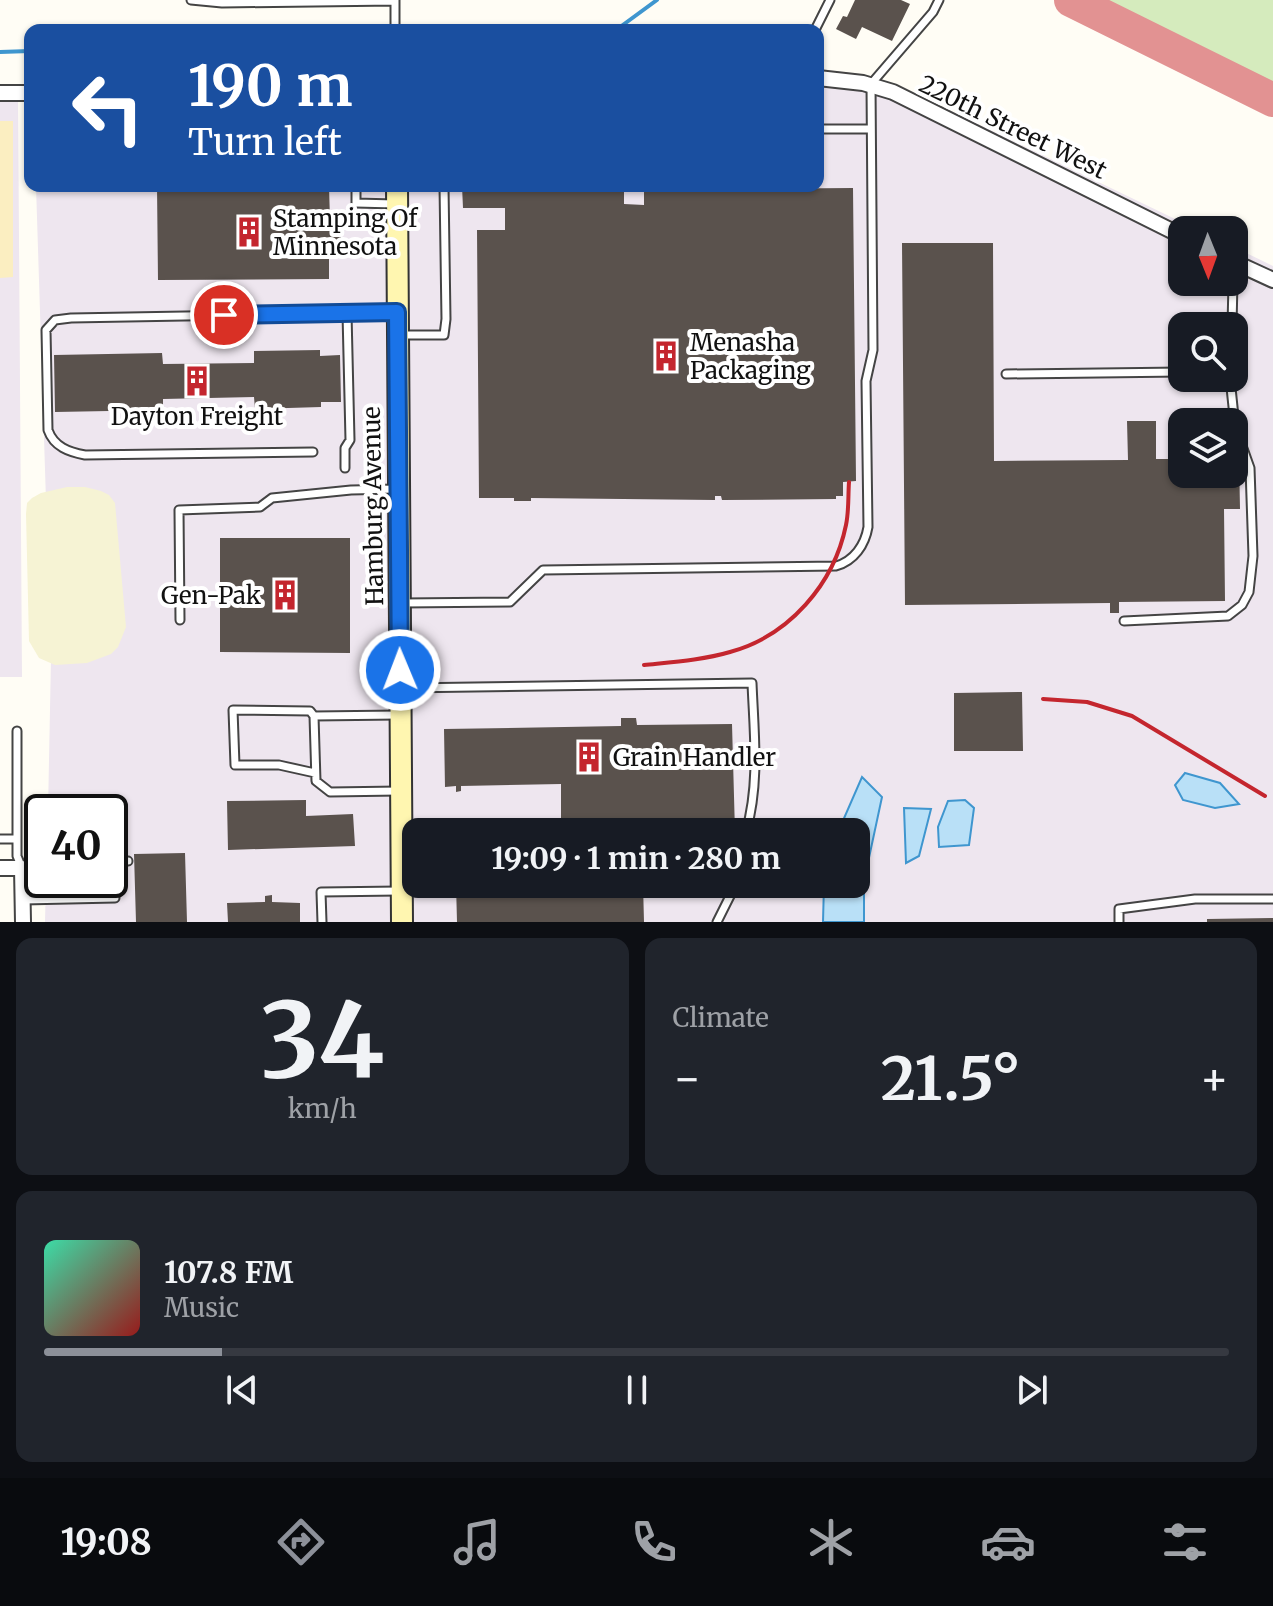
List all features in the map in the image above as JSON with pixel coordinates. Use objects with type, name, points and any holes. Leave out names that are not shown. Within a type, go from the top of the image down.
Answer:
[{"type":"street","name":"220th Street West","points":[[824,79],[871,84],[903,96],[1168,229]]},
{"type":"street","points":[[0,93],[24,93]]},
{"type":"street","name":"Hamburg Avenue","points":[[397,195],[402,890]]},
{"type":"street","points":[[1248,268],[1273,280]]},
{"type":"street","points":[[0,868],[22,868],[23,922]]},
{"type":"street","name":"Hamburg Avenue","points":[[402,898],[402,922]]},
{"type":"lane","points":[[191,0],[222,3],[395,0],[395,24]]},
{"type":"lane","points":[[818,24],[830,0]]},
{"type":"lane","points":[[400,603],[510,602],[543,570],[836,566],[849,560],[861,546],[868,527],[866,381],[873,350],[871,84],[933,12],[939,0]]},
{"type":"lane","points":[[824,129],[871,129]]},
{"type":"lane","points":[[356,192],[356,203],[397,195]]},
{"type":"lane","points":[[397,335],[444,335],[444,192]]},
{"type":"lane","points":[[313,452],[85,455],[60,447],[48,430],[46,330],[55,320],[64,318],[397,312]]},
{"type":"lane","points":[[345,468],[345,448],[350,440],[347,313]]},
{"type":"lane","points":[[1006,374],[1168,372]]},
{"type":"lane","points":[[1124,621],[1228,616],[1246,600],[1252,565],[1250,468],[1235,426],[1231,392]]},
{"type":"lane","points":[[180,620],[179,510],[260,507],[272,498],[398,489]]},
{"type":"lane","points":[[400,688],[752,683],[756,770],[749,818]]},
{"type":"lane","points":[[315,773],[279,765],[235,765],[233,710],[310,711],[314,716],[316,781],[330,792],[401,791]]},
{"type":"lane","points":[[314,716],[400,715]]},
{"type":"lane","points":[[17,731],[17,856],[22,868]]},
{"type":"lane","points":[[0,839],[17,839]]},
{"type":"lane","points":[[322,922],[321,892],[402,890]]},
{"type":"lane","points":[[23,900],[115,898]]},
{"type":"lane","points":[[717,922],[729,898]]},
{"type":"lane","points":[[1119,922],[1119,909],[1195,899],[1273,899]]},
{"type":"shaded area","points":[[824,70],[852,73],[910,91],[1169,216],[1168,296],[1248,296],[1248,254],[1273,266],[1273,922],[45,922],[46,898],[128,898],[128,794],[48,794],[51,658],[36,192],[824,192]]},
{"type":"shaded area","points":[[0,93],[18,93],[22,677],[0,677]]},
{"type":"shaded area","points":[[67,487],[101,491],[115,503],[126,627],[118,647],[111,654],[87,663],[55,665],[39,658],[29,641],[26,514],[27,503],[32,498]]},
{"type":"green space","points":[[1098,0],[1273,0],[1273,87]]},
{"type":"sand","points":[[0,121],[13,121],[13,277],[0,278]]},
{"type":"water","points":[[1185,773],[1220,783],[1239,804],[1215,808],[1183,800],[1175,785]]},
{"type":"water","points":[[862,777],[882,797],[870,853],[870,818],[844,818]]},
{"type":"water","points":[[965,800],[974,808],[969,845],[939,847],[938,827],[948,801]]},
{"type":"water","points":[[904,808],[931,809],[919,856],[906,863]]},
{"type":"water","points":[[824,898],[864,898],[864,922],[823,922]]},
{"type":"building","points":[[855,0],[901,0],[910,4],[892,41],[862,27],[856,39],[836,29],[843,16],[847,17]]},
{"type":"building","name":"Menasha Packaging","points":[[824,188],[853,188],[856,481],[843,482],[843,496],[836,496],[836,499],[722,500],[721,496],[715,496],[715,500],[531,498],[531,501],[514,501],[514,498],[479,498],[477,230],[505,230],[505,208],[463,208],[462,192],[624,192],[624,204],[644,205],[644,192],[824,192]]},
{"type":"building","name":"Stamping Of Minnesota","points":[[157,192],[329,192],[330,220],[341,220],[341,244],[329,244],[329,279],[158,280]]},
{"type":"building","points":[[902,243],[993,243],[994,461],[1128,460],[1127,421],[1156,421],[1156,459],[1168,459],[1168,488],[1240,488],[1240,509],[1224,509],[1225,601],[1119,602],[1119,613],[1110,613],[1110,603],[905,605]]},
{"type":"building","name":"Dayton Freight","points":[[320,350],[320,356],[340,355],[341,402],[321,402],[321,407],[255,409],[254,397],[163,399],[163,410],[55,412],[54,355],[162,353],[163,364],[254,363],[254,351]]},
{"type":"building","name":"Gen-Pak","points":[[220,538],[350,538],[350,653],[220,652]]},
{"type":"building","points":[[1022,692],[1023,751],[954,751],[954,693]]},
{"type":"building","name":"Grain Handler","points":[[621,718],[636,718],[637,725],[732,724],[735,818],[561,818],[561,784],[461,786],[461,791],[456,792],[456,786],[445,787],[444,729],[621,726]]},
{"type":"building","points":[[306,800],[306,816],[353,814],[355,846],[228,850],[227,801]]},
{"type":"building","points":[[185,853],[187,922],[136,922],[134,854]]},
{"type":"building","points":[[272,895],[272,902],[300,903],[300,922],[228,922],[227,903],[265,902],[265,896]]},
{"type":"building","points":[[456,898],[643,898],[644,922],[457,922]]},
{"type":"building","points":[[1273,918],[1273,922],[1207,922],[1207,919]]},
{"type":"waterway","points":[[624,24],[657,0]]},
{"type":"waterway","points":[[0,52],[24,51]]},
{"type":"taxiway","points":[[1071,0],[1273,100]]},
{"type":"railway","points":[[644,665],[730,652],[771,634],[806,605],[820,587],[840,547],[846,525],[849,482]]},
{"type":"railway","points":[[1043,699],[1087,702],[1132,716],[1265,796]]},
{"type":"place","name":"Stamping Of Minnesota","points":[[249,232]]},
{"type":"place","name":"Menasha Packaging","points":[[666,356]]},
{"type":"place","name":"Dayton Freight","points":[[197,381]]},
{"type":"place","name":"Gen-Pak","points":[[285,595]]},
{"type":"place","name":"Grain Handler","points":[[589,757]]},
{"type":"route","points":[[224,315],[397,312],[400,670]]}]
